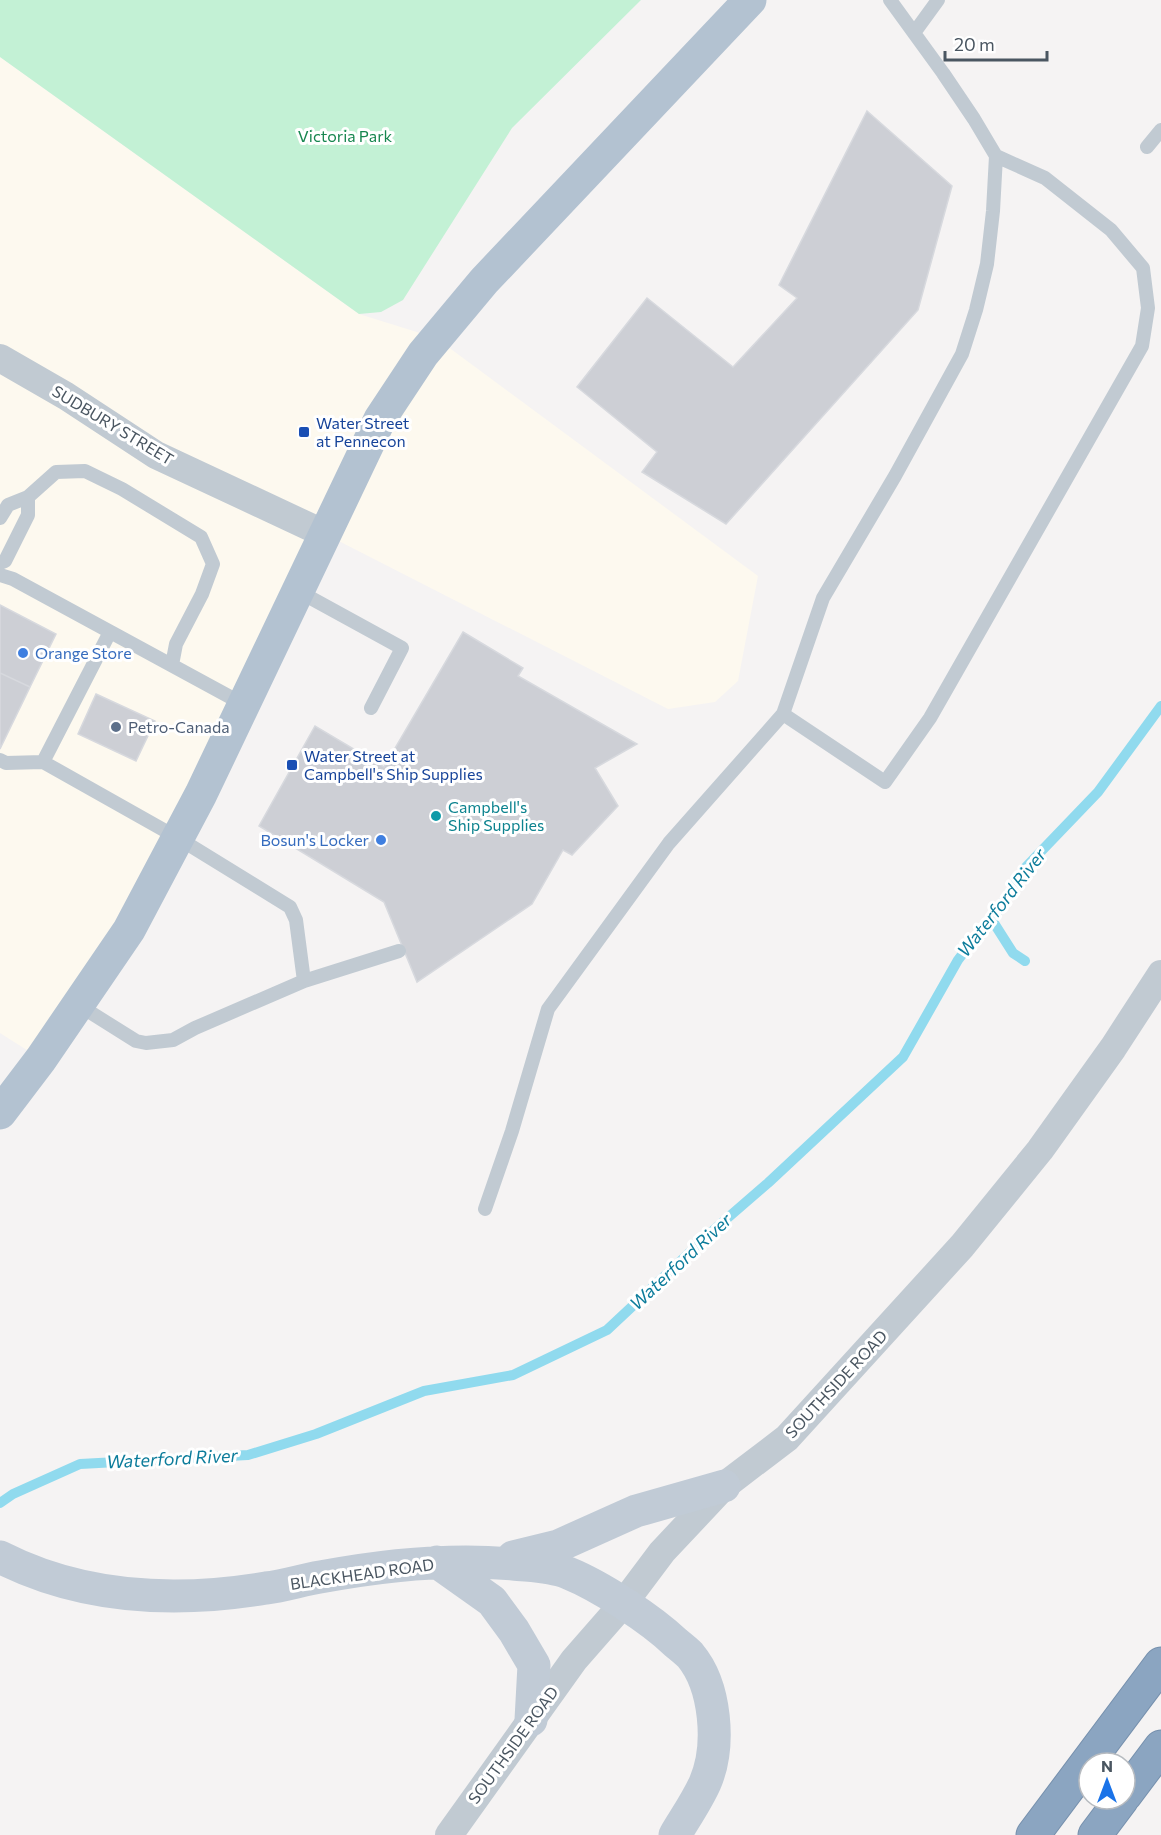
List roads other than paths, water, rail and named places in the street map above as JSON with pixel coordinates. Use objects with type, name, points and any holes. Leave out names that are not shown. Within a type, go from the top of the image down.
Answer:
[{"type":"highway","points":[[1033,1835],[1161,1665]]},
{"type":"highway","points":[[1137,1779],[1161,1747]]},
{"type":"highway","points":[[1095,1835],[1113,1811]]},
{"type":"main road","points":[[0,1113],[41,1059],[129,930],[201,794],[380,419],[423,354],[484,281],[750,0]]},
{"type":"main road","points":[[492,1562],[558,1546],[636,1511],[724,1486]]},
{"type":"main road","name":"BLACKHEAD ROAD","points":[[0,1557],[52,1580],[90,1588],[173,1596],[267,1588],[375,1568],[437,1562],[492,1562],[567,1572],[623,1604],[667,1634],[690,1655],[701,1672],[709,1697],[715,1729],[712,1757],[705,1782],[675,1835]]},
{"type":"main road","points":[[437,1562],[492,1601],[514,1631],[534,1665],[531,1720]]},
{"type":"street","name":"SUDBURY STREET","points":[[0,358],[66,396],[156,454],[325,534]]},
{"type":"street","name":"SOUTHSIDE ROAD","points":[[449,1835],[573,1660],[623,1604],[662,1552],[724,1486],[787,1438],[962,1246],[1040,1150],[1113,1048],[1161,974]]},
{"type":"lane","points":[[485,1209],[512,1131],[548,1010],[669,843],[783,714],[823,598],[895,476],[962,354],[987,264],[996,156],[974,119],[890,0]]},
{"type":"lane","points":[[914,33],[938,0]]},
{"type":"lane","points":[[1147,147],[1161,130]]},
{"type":"lane","points":[[783,714],[885,782],[930,718],[1142,346],[1148,308],[1143,268],[1111,230],[1045,178],[996,156]]},
{"type":"lane","points":[[0,518],[8,505],[28,497],[56,472],[85,471],[122,489],[201,537],[213,564],[202,594],[176,644],[172,665]]},
{"type":"lane","points":[[0,563],[5,561],[28,515],[28,497]]},
{"type":"lane","points":[[7,577],[243,704]]},
{"type":"lane","points":[[298,591],[402,648],[371,708]]},
{"type":"lane","points":[[43,762],[110,632]]},
{"type":"lane","points":[[0,760],[6,763],[43,762],[178,838],[290,907],[296,920],[304,981]]},
{"type":"lane","points":[[77,1004],[136,1041],[146,1043],[173,1040],[195,1028],[304,981],[399,951]]},
{"type":"waterway","name":"Waterford River","points":[[0,1503],[13,1494],[80,1464],[248,1455],[316,1434],[424,1391],[513,1375],[607,1330],[903,1057],[958,960],[992,920],[1026,867],[1098,792],[1161,706]]},
{"type":"waterway","points":[[992,920],[1013,953],[1025,961]]},
{"type":"place","name":"Water Street at Pennecon","points":[[304,432]]},
{"type":"place","name":"Orange Store","points":[[23,653]]},
{"type":"place","name":"Petro-Canada","points":[[116,727]]},
{"type":"place","name":"Water Street at Campbell's Ship Supplies","points":[[292,765]]},
{"type":"place","name":"Campbell's Ship Supplies","points":[[436,816]]},
{"type":"place","name":"Bosun's Locker","points":[[381,840]]},
{"type":"park label","name":"Victoria Park","points":[[345,136]]}]
